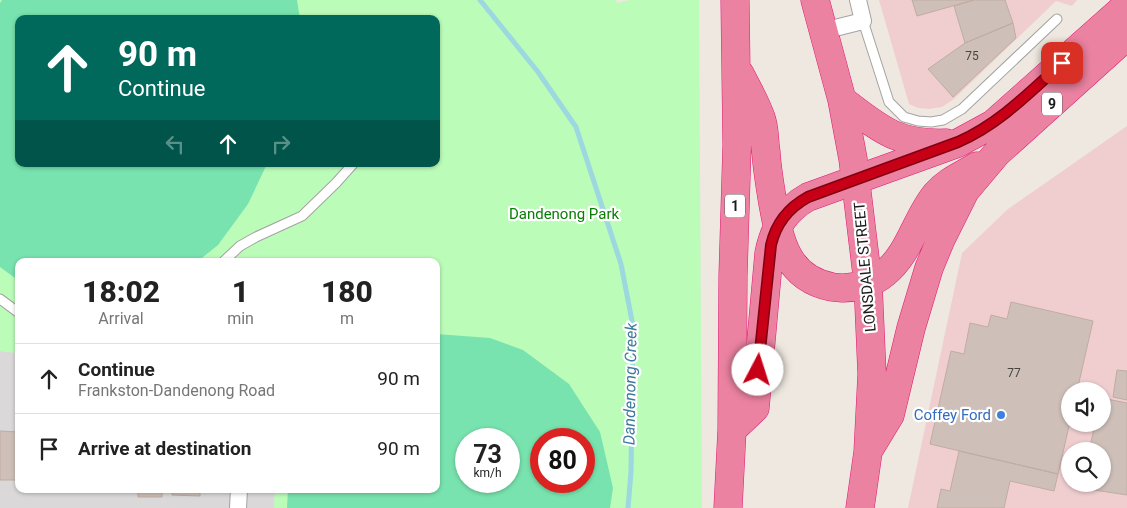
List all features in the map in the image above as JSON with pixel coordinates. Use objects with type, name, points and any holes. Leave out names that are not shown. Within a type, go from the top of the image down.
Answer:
[{"type":"highway","name":"1","points":[[728,508],[732,430],[733,276],[737,146],[735,0]]},
{"type":"highway","name":"LONSDALE STREET","points":[[815,0],[842,100],[856,181],[868,283],[872,374],[868,452],[860,508]]},
{"type":"highway","name":"9","points":[[868,452],[890,415],[911,328],[929,268],[965,191],[997,153],[1107,54],[1127,5]]},
{"type":"highway","name":"9","points":[[732,430],[755,408],[769,253],[777,226],[788,211],[802,200],[981,132],[1115,32]]},
{"type":"highway","points":[[736,67],[762,119],[767,167],[782,246],[788,258],[797,268],[812,280],[822,284],[836,287],[853,287],[868,283],[883,275],[895,264],[908,244],[928,205],[939,190],[997,153]]},
{"type":"highway","points":[[842,100],[880,128],[900,138],[927,143],[958,142]]},
{"type":"street","points":[[824,31],[863,21],[858,0]]},
{"type":"street","points":[[238,508],[239,493]]},
{"type":"lane","points":[[863,21],[889,102],[904,117],[931,122],[943,120],[962,109],[1057,19]]},
{"type":"lane","points":[[231,258],[240,246],[302,216],[350,167]]},
{"type":"lane","points":[[0,299],[15,310]]},
{"type":"shaded area","points":[[879,0],[1077,0],[1072,6],[1056,1],[954,99],[942,107],[929,109],[918,108],[909,104]]},
{"type":"shaded area","points":[[1127,126],[1127,508],[908,508],[962,253],[1008,209]]},
{"type":"shaded area","points":[[0,351],[15,353],[15,493],[275,493],[274,508],[0,508]]},
{"type":"green space","name":"Dandenong Park","points":[[0,0],[616,0],[617,3],[630,0],[699,0],[702,508],[274,508],[275,493],[440,493],[440,258],[15,258],[15,353],[0,351]]},
{"type":"green space","points":[[2,0],[297,0],[299,15],[15,15],[15,167],[266,167],[248,204],[218,245],[202,258],[15,258],[15,278],[0,267],[0,3]]},
{"type":"green space","points":[[440,334],[490,338],[523,350],[569,384],[600,432],[613,488],[610,508],[287,508],[288,493],[440,493]]},
{"type":"building","points":[[912,0],[974,0],[917,16]]},
{"type":"building","points":[[974,0],[1005,0],[1013,23],[965,43],[954,6]]},
{"type":"building","points":[[1013,23],[1016,38],[953,97],[928,69],[965,43]]},
{"type":"building","points":[[1011,302],[1093,321],[1079,382],[1061,382],[1061,432],[1068,432],[1065,442],[1061,442],[1061,461],[1058,474],[930,444],[951,351],[964,354],[970,323],[988,327],[991,315],[1007,319]]},
{"type":"building","points":[[1117,370],[1127,371],[1127,400],[1113,397]]},
{"type":"building","points":[[1111,400],[1127,403],[1127,495],[1107,492],[1111,492],[1111,442],[1091,442],[1093,432],[1111,432]]},
{"type":"building","points":[[0,431],[15,432],[15,480],[0,480]]},
{"type":"building","points":[[959,451],[1058,474],[1054,491],[1010,481],[1004,508],[937,508],[941,489],[950,491]]},
{"type":"building","points":[[138,493],[162,493],[162,497],[138,497]]},
{"type":"building","points":[[172,493],[200,493],[200,496],[172,495]]},
{"type":"waterway","name":"Dandenong Creek","points":[[480,0],[538,72],[576,127],[621,264],[633,326],[631,472],[628,508]]},
{"type":"place","name":"Coffey Ford","points":[[1001,415]]},
{"type":"route","points":[[758,370],[769,253],[773,235],[783,216],[792,207],[808,197],[856,181],[981,132],[993,124],[1062,63]]}]
